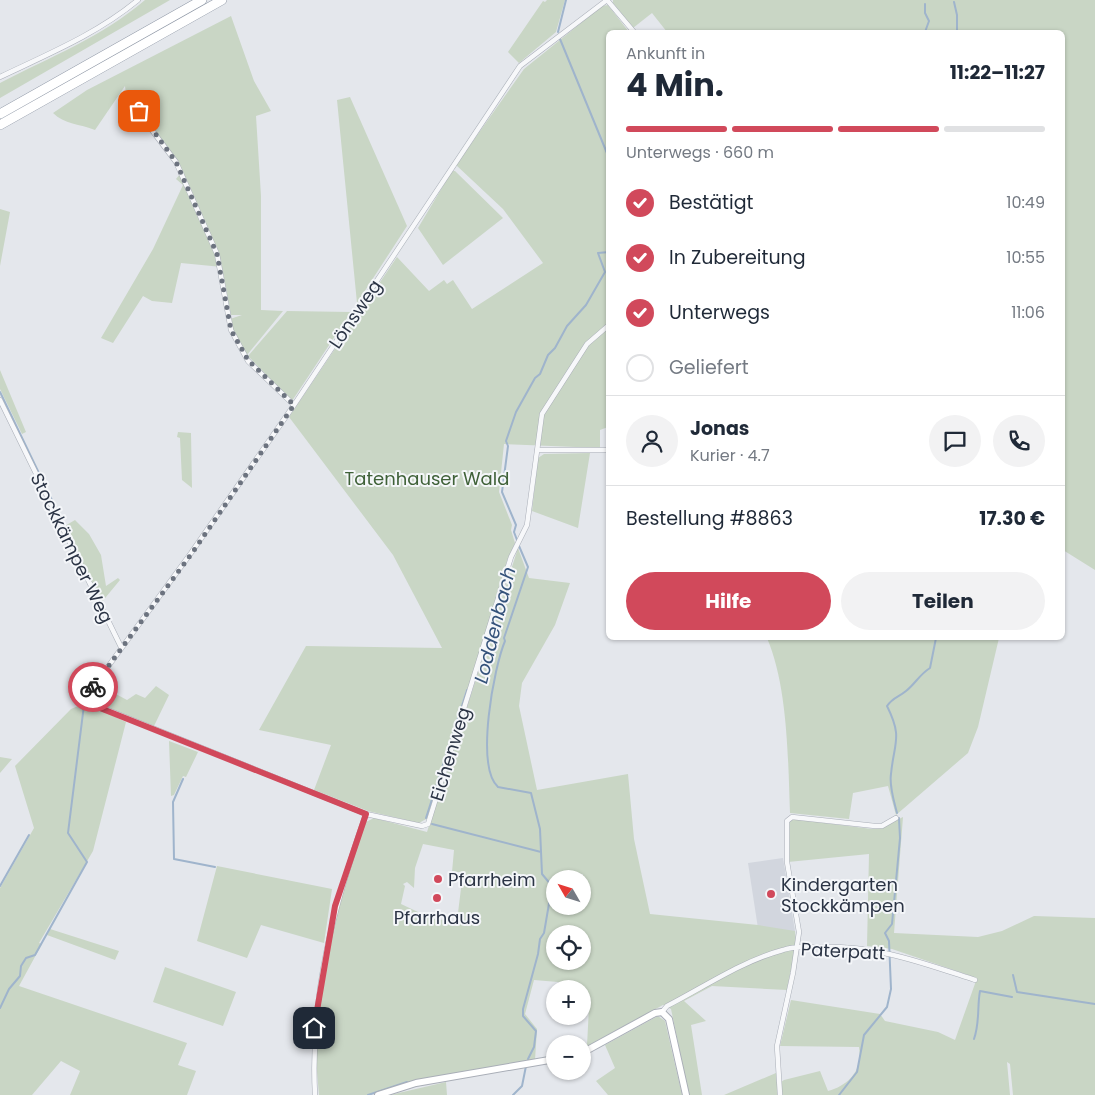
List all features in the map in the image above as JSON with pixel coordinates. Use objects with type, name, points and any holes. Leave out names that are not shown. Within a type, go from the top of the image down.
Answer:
[{"type":"highway","points":[[0,114],[202,0]]},
{"type":"highway","points":[[0,125],[222,0]]},
{"type":"street","points":[[0,77],[91,34],[118,17],[138,0]]},
{"type":"street","points":[[607,0],[632,30]]},
{"type":"street","name":"Lönsweg","points":[[120,647],[192,553],[294,405],[520,66],[607,0]]},
{"type":"street","points":[[126,96],[176,162],[217,254],[231,330],[248,360],[294,405]]},
{"type":"street","name":"Eichenweg","points":[[366,814],[425,826],[430,821],[511,557],[526,525],[542,414],[587,344],[606,328]]},
{"type":"street","name":"Stockkämper Weg","points":[[0,400],[120,647]]},
{"type":"street","points":[[537,450],[606,450]]},
{"type":"street","points":[[120,647],[88,694],[86,699],[90,704],[366,814],[335,906],[327,945],[314,1028],[315,1095]]},
{"type":"street","points":[[780,1095],[777,1046],[798,948],[798,919],[787,862],[788,818],[882,826],[896,818]]},
{"type":"street","name":"Paterpatt","points":[[662,1012],[667,1006],[769,954],[798,948],[838,947],[886,952],[975,980]]},
{"type":"street","points":[[591,1048],[654,1013],[662,1012],[669,1019],[686,1095]]},
{"type":"street","points":[[378,1095],[416,1083],[546,1061]]},
{"type":"shaded area","name":"Kindergarten Stockkämpen","points":[[783,858],[795,941],[759,935],[748,863]]},
{"type":"green space","points":[[145,0],[170,0],[0,98],[0,83],[93,36]]},
{"type":"green space","points":[[565,0],[556,32],[519,63],[508,52],[543,1]]},
{"type":"green space","points":[[613,0],[1095,0],[1095,570],[1065,551],[1065,30],[665,30],[652,13],[633,28],[613,3]]},
{"type":"green space","name":"Tatenhauser Wald","points":[[608,5],[627,30],[606,30],[606,428],[600,430],[600,448],[504,444],[499,492],[512,525],[511,530],[515,543],[507,561],[468,690],[466,690],[428,818],[419,823],[368,811],[314,790],[331,745],[259,730],[306,646],[442,648],[393,555],[289,417],[397,257],[429,291],[444,280],[447,284],[453,280],[472,309],[543,263],[503,209],[456,165],[524,69],[602,6]]},
{"type":"green space","points":[[231,16],[254,81],[271,111],[256,116],[261,196],[261,310],[283,311],[247,355],[233,330],[230,319],[242,315],[231,315],[222,267],[181,263],[172,303],[152,301],[143,296],[113,343],[101,338],[153,249],[183,185],[176,179],[180,174],[176,162],[126,95],[125,86],[95,130],[67,122],[53,113],[87,90]]},
{"type":"green space","points":[[350,97],[407,226],[357,303],[337,100]]},
{"type":"green space","points":[[452,171],[455,171],[503,218],[443,265],[418,228]]},
{"type":"green space","points":[[0,209],[10,212],[0,266]]},
{"type":"green space","points":[[287,311],[351,312],[292,401],[248,356]]},
{"type":"green space","points":[[0,370],[26,432],[22,434],[0,389]]},
{"type":"green space","points":[[178,432],[191,433],[192,488],[182,480]]},
{"type":"green space","points":[[590,453],[578,528],[532,511],[538,458],[544,454]]},
{"type":"green space","points":[[75,520],[89,534],[101,555],[106,586],[118,578],[120,580],[101,603],[63,527]]},
{"type":"green space","points":[[518,548],[529,578],[570,583],[555,625],[522,683],[519,706],[537,790],[628,774],[634,839],[650,914],[758,925],[795,931],[796,943],[787,990],[712,986],[684,1001],[706,1021],[691,1025],[702,1095],[689,1095],[671,1009],[663,1005],[591,1044],[591,1035],[588,1035],[588,1025],[591,1025],[591,980],[534,980],[525,1014],[537,1029],[535,1060],[413,1081],[369,1095],[319,1095],[316,1028],[337,909],[366,822],[374,818],[427,832]],"holes":[[[423,844],[454,850],[452,872],[463,872],[457,921],[433,919],[401,904],[405,886],[403,884],[407,882],[414,888],[415,868]]]},
{"type":"green space","points":[[768,640],[999,640],[978,727],[968,753],[896,815],[888,786],[853,793],[849,819],[790,813],[786,724],[774,657]]},
{"type":"green space","points":[[99,685],[127,700],[136,694],[145,698],[156,686],[169,695],[154,726],[93,703],[91,697]]},
{"type":"green space","points":[[85,703],[126,722],[93,851],[39,943],[42,944],[19,986],[187,1043],[178,1065],[196,1071],[187,1095],[70,1095],[80,1071],[61,1061],[32,1095],[0,1095],[0,888],[34,828],[15,766],[71,709]]},
{"type":"green space","points":[[169,741],[198,752],[186,777],[183,776],[174,795],[171,796]]},
{"type":"green space","points":[[0,757],[12,759],[0,773]]},
{"type":"green space","points":[[903,817],[894,933],[978,937],[1002,931],[1034,916],[1095,918],[1095,1095],[1013,1095],[1010,1064],[1007,1062],[1010,1095],[782,1095],[781,1082],[784,1080],[820,1071],[828,1091],[842,1085],[853,1075],[859,1063],[860,1055],[859,1047],[780,1046],[791,1000],[880,1014],[885,1021],[938,1032],[955,1040],[977,978],[892,949],[867,946],[869,854],[788,862],[789,822],[793,819],[872,829],[881,828]]},
{"type":"green space","points":[[217,866],[332,889],[324,943],[261,925],[247,958],[197,941]]},
{"type":"green space","points":[[50,929],[119,951],[115,960],[47,935]]},
{"type":"green space","points":[[165,967],[236,992],[223,1026],[153,1002]]},
{"type":"green space","points":[[658,1016],[665,1021],[682,1095],[608,1095],[596,1081],[615,1068],[605,1045]]},
{"type":"green space","points":[[776,1073],[778,1095],[724,1095]]},
{"type":"green space","points":[[446,1082],[447,1095],[390,1095]]},
{"type":"waterway","name":"Loddenbach","points":[[558,32],[566,0]]},
{"type":"waterway","points":[[954,2],[957,15],[957,30]]},
{"type":"waterway","points":[[925,4],[925,13],[929,21],[926,30]]},
{"type":"waterway","name":"Loddenbach","points":[[560,39],[606,151]]},
{"type":"waterway","name":"Loddenbach","points":[[517,540],[514,532],[516,525],[502,492],[508,446],[506,441],[516,412],[535,378],[540,374],[548,355],[555,348],[567,326],[586,305],[605,272],[598,253],[606,252]]},
{"type":"waterway","points":[[0,392],[62,521]]},
{"type":"waterway","name":"Loddenbach","points":[[519,546],[528,567],[504,638],[505,641],[492,693],[487,738],[491,776],[498,787],[531,793],[540,829],[542,874],[552,886],[544,933],[540,939],[538,954],[523,1009],[523,1016],[536,1031],[534,1047],[528,1059]]},
{"type":"waterway","points":[[897,813],[891,783],[896,733],[887,706],[930,668],[936,640]]},
{"type":"waterway","points":[[426,818],[467,690]]},
{"type":"waterway","points":[[0,1008],[9,989],[20,976],[21,966],[26,958],[35,955],[87,862],[68,833],[84,705]]},
{"type":"waterway","points":[[183,779],[173,802],[174,859],[215,867]]},
{"type":"waterway","points":[[839,1095],[857,1072],[864,1035],[887,1007],[891,989],[889,941],[885,933],[892,924],[900,838],[899,818]]},
{"type":"waterway","points":[[432,824],[541,852]]},
{"type":"waterway","points":[[0,886],[29,835]]},
{"type":"waterway","points":[[1013,975],[1017,992],[1095,1004]]},
{"type":"waterway","points":[[974,1039],[980,991],[1012,997]]},
{"type":"waterway","name":"Loddenbach","points":[[513,1095],[522,1086],[526,1066]]},
{"type":"waterway","points":[[368,1095],[407,1082]]},
{"type":"way so far","points":[[93,687],[120,647],[192,553],[294,405],[248,360],[231,330],[217,254],[176,162],[139,111]]},
{"type":"place","name":"Pfarrheim","points":[[438,879]]},
{"type":"place","name":"Kindergarten Stockkämpen","points":[[771,894]]},
{"type":"place","name":"Pfarrhaus","points":[[437,898]]},
{"type":"route","points":[[93,687],[86,699],[90,704],[366,814],[335,906],[314,1028]]}]
